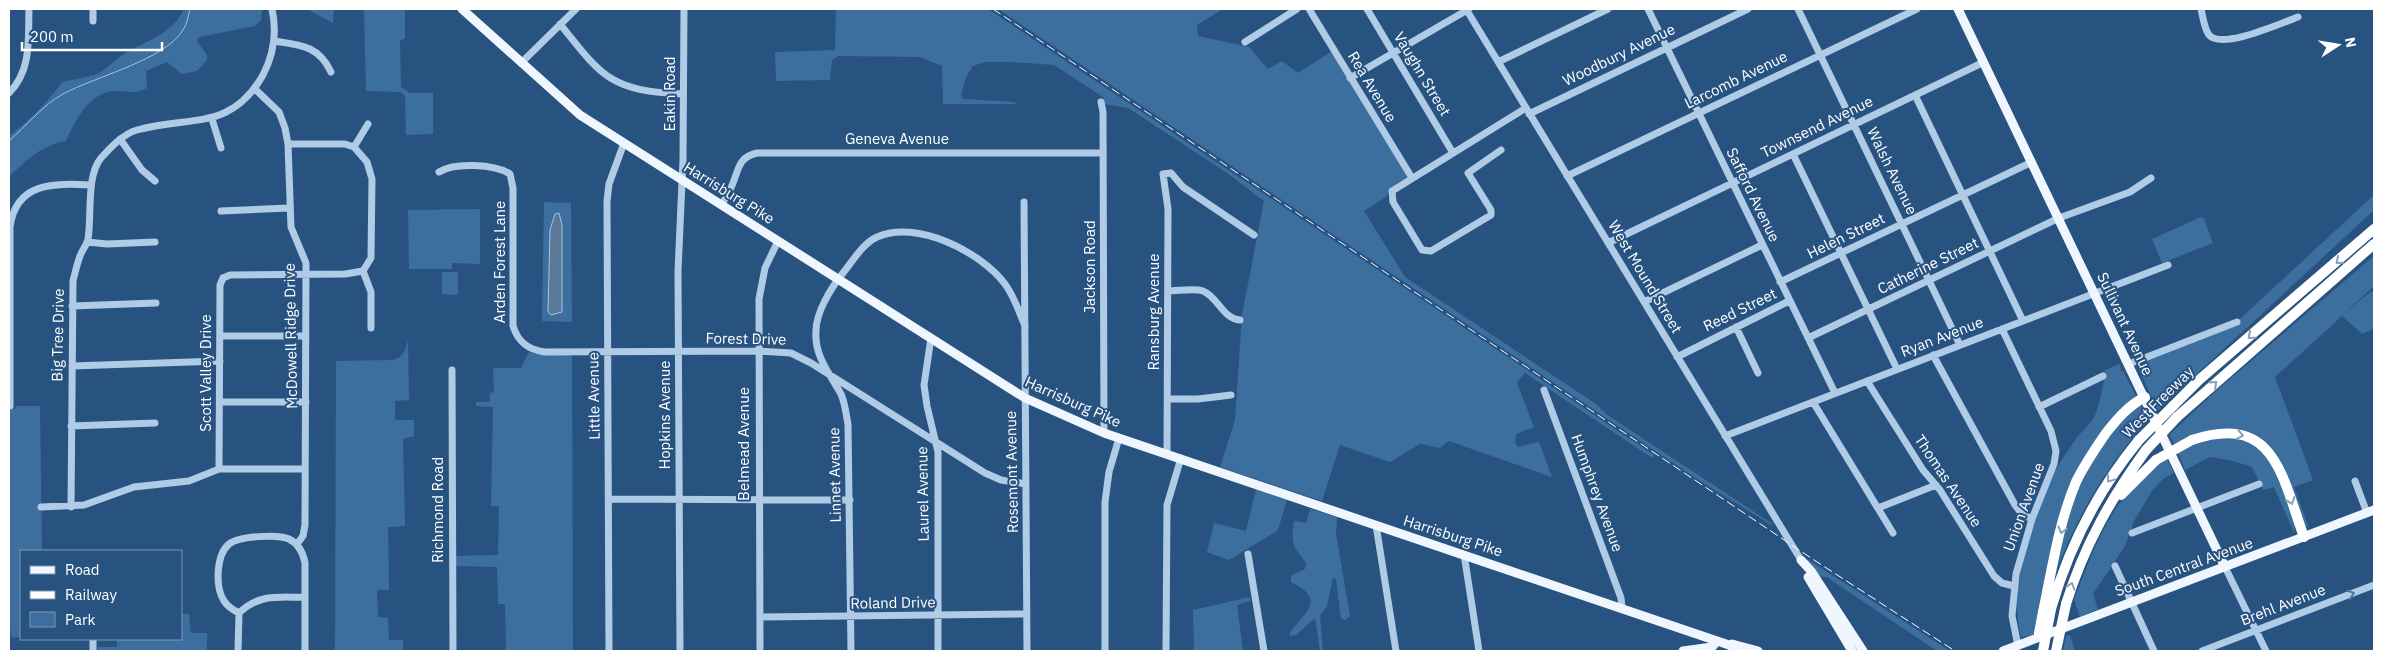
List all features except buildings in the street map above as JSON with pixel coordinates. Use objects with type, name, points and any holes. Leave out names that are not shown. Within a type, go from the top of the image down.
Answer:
[{"type":"highway","name":"West Freeway","points":[[2043,651],[2047,610],[2084,522],[2108,480],[2140,440],[2199,380],[2374,229]]},
{"type":"highway","name":"West Freeway","points":[[2056,651],[2066,604],[2082,558],[2118,488],[2146,450],[2178,417],[2374,244]]},
{"type":"highway","points":[[2037,651],[2047,610],[2060,534],[2076,483],[2094,450],[2115,422],[2130,405],[2145,397]]},
{"type":"highway","points":[[2097,526],[2133,481],[2156,460],[2192,440],[2226,433],[2253,438],[2268,449],[2278,465],[2304,537]]},
{"type":"main road","name":"Harrisburg Pike","points":[[462,9],[572,109],[1025,398],[1118,438],[1622,607],[1729,645],[1740,651]]},
{"type":"main road","name":"Sullivant Avenue","points":[[1958,9],[2225,567]]},
{"type":"main road","name":"South Central Avenue","points":[[2003,651],[2370,512]]},
{"type":"main road","name":"West Mound Street","points":[[1801,560],[1806,574],[1852,651]]},
{"type":"main road","name":"West Mound Street","points":[[1801,560],[1863,651]]},
{"type":"main road","points":[[1684,651],[1712,647],[1717,641]]},
{"type":"main road","name":"Harrisburg Pike","points":[[1729,645],[1736,644],[1758,651]]},
{"type":"street","points":[[9,93],[20,79],[28,58],[29,9]]},
{"type":"street","points":[[93,9],[93,21]]},
{"type":"street","name":"Big Tree Drive","points":[[71,507],[72,281],[80,254],[87,242],[92,215],[90,186],[100,159],[120,139],[136,131],[212,119],[234,108],[255,89],[267,67],[274,41],[272,9]]},
{"type":"street","points":[[521,63],[576,9]]},
{"type":"street","name":"Eakin Road","points":[[682,180],[684,9]]},
{"type":"street","points":[[1245,42],[1297,9]]},
{"type":"street","name":"Rea Avenue","points":[[1309,9],[1412,178]]},
{"type":"street","name":"Vaughn Street","points":[[1367,9],[1453,154]]},
{"type":"street","points":[[1350,78],[1394,54],[1467,9]]},
{"type":"street","name":"West Mound Street","points":[[1467,9],[1801,560]]},
{"type":"street","points":[[1498,62],[1608,9]]},
{"type":"street","name":"Safford Avenue","points":[[1648,9],[1835,393]]},
{"type":"street","name":"Woodbury Avenue","points":[[1501,150],[1468,173],[1492,213],[1428,252],[1420,247],[1391,196],[1395,188],[1528,111],[1748,9]]},
{"type":"street","name":"Walsh Avenue","points":[[1798,9],[1960,345]]},
{"type":"street","name":"Larcomb Avenue","points":[[1567,176],[1917,9]]},
{"type":"street","points":[[2201,9],[2209,34],[2216,40],[2223,41],[2298,17]]},
{"type":"street","points":[[560,24],[593,65],[617,83],[652,93],[683,94]]},
{"type":"street","points":[[274,41],[308,47],[321,56],[332,72]]},
{"type":"street","name":"Townsend Avenue","points":[[1608,243],[1984,62]]},
{"type":"street","name":"McDowell Ridge Drive","points":[[255,89],[279,112],[285,128],[288,144],[291,227],[304,257],[306,275],[306,468],[304,530],[297,544]]},
{"type":"street","points":[[1915,95],[2023,321]]},
{"type":"street","name":"Jackson Road","points":[[1101,102],[1103,153],[1104,433]]},
{"type":"street","points":[[212,119],[221,148]]},
{"type":"street","points":[[354,147],[368,124]]},
{"type":"street","points":[[120,139],[142,170],[155,181]]},
{"type":"street","points":[[288,144],[336,143],[354,147],[367,162],[372,180],[371,258],[363,271],[352,274],[306,275]]},
{"type":"street","name":"Little Avenue","points":[[609,651],[607,201],[609,184],[624,143]]},
{"type":"street","name":"Geneva Avenue","points":[[721,205],[733,184],[742,160],[748,155],[757,153],[1103,153]]},
{"type":"street","points":[[1793,154],[1897,369]]},
{"type":"street","name":"Helen Street","points":[[1780,282],[2032,162]]},
{"type":"street","name":"Arden Forest Lane","points":[[439,172],[447,167],[492,166],[513,175],[512,320],[515,332],[522,343]]},
{"type":"street","name":"Ransburg Avenue","points":[[1167,454],[1167,195],[1162,180],[1166,173],[1171,173],[1183,187]]},
{"type":"street","name":"Catherine Street","points":[[1808,338],[2059,218],[2130,192],[2151,178]]},
{"type":"street","name":"Hopkins Avenue","points":[[680,651],[678,232],[682,180]]},
{"type":"street","points":[[10,406],[10,227],[16,207],[29,192],[44,186],[90,186]]},
{"type":"street","points":[[1167,195],[1171,188],[1176,186],[1183,187],[1254,235]]},
{"type":"street","name":"Rosemont Avenue","points":[[1024,202],[1027,651]]},
{"type":"street","points":[[221,211],[290,208]]},
{"type":"street","name":"Linnet Avenue","points":[[851,651],[848,424],[842,396],[817,349],[816,329],[819,315],[838,279],[860,251],[876,238],[906,232],[924,234],[958,247],[996,273],[1012,294],[1025,326]]},
{"type":"street","name":"Belmead Avenue","points":[[760,651],[758,351],[761,281],[778,241]]},
{"type":"street","points":[[87,242],[107,244],[155,242]]},
{"type":"street","points":[[1644,302],[1762,245]]},
{"type":"street","name":"Ryan Avenue","points":[[1725,436],[2168,265]]},
{"type":"street","points":[[363,271],[371,292],[372,328]]},
{"type":"street","name":"Scott Valley Drive","points":[[219,469],[221,276],[306,275]]},
{"type":"street","points":[[1168,290],[1203,291],[1212,297],[1226,313],[1240,320]]},
{"type":"street","name":"Reed Street","points":[[1677,356],[1789,301]]},
{"type":"street","points":[[72,306],[156,303]]},
{"type":"street","points":[[2129,364],[2237,322]]},
{"type":"street","points":[[1736,327],[1758,373]]},
{"type":"street","name":"Union Avenue","points":[[2002,329],[2054,438],[2056,458],[2032,518],[2014,586],[2012,616],[2018,646]]},
{"type":"street","points":[[220,336],[306,336]]},
{"type":"street","name":"Laurel Avenue","points":[[931,338],[924,385],[938,452],[938,651]]},
{"type":"street","name":"Forest Drive","points":[[522,343],[538,352],[678,353],[758,351],[791,353],[811,363],[985,473],[1001,480],[1026,484]]},
{"type":"street","points":[[1933,356],[2015,505],[2022,514],[2032,518]]},
{"type":"street","points":[[72,366],[220,361]]},
{"type":"street","name":"Richmond Road","points":[[452,370],[453,651]]},
{"type":"street","points":[[2039,407],[2103,376]]},
{"type":"street","name":"Thomas Avenue","points":[[1868,380],[1923,470],[1936,485],[1994,576],[2002,583],[2014,586]]},
{"type":"street","name":"Humphrey Avenue","points":[[1544,390],[1622,598],[1622,607]]},
{"type":"street","points":[[1168,399],[1198,399],[1231,395]]},
{"type":"street","points":[[220,402],[306,402]]},
{"type":"street","points":[[1813,402],[1893,533]]},
{"type":"street","points":[[72,426],[155,423]]},
{"type":"street","points":[[1105,651],[1105,502],[1109,472],[1118,438]]},
{"type":"street","points":[[1166,651],[1167,512],[1181,458]]},
{"type":"street","points":[[41,507],[84,505],[134,487],[189,482],[219,469],[306,468]]},
{"type":"street","points":[[2355,481],[2370,512]]},
{"type":"street","points":[[2132,533],[2259,484]]},
{"type":"street","points":[[1878,508],[1936,485]]},
{"type":"street","points":[[609,499],[850,500]]},
{"type":"street","points":[[1376,525],[1396,651]]},
{"type":"street","points":[[239,613],[224,602],[219,588],[220,561],[228,544],[245,538],[277,536],[288,538],[297,544],[303,553],[305,563],[305,651]]},
{"type":"street","points":[[1248,554],[1264,651]]},
{"type":"street","points":[[1464,554],[1479,651]]},
{"type":"street","points":[[2114,566],[2154,651]]},
{"type":"street","name":"Sullivant Avenue","points":[[2225,567],[2266,651]]},
{"type":"street","name":"Brehl Avenue","points":[[2202,651],[2374,585]]},
{"type":"street","points":[[239,613],[256,600],[305,597]]},
{"type":"street","points":[[238,651],[239,613]]},
{"type":"street","name":"Roland Drive","points":[[760,617],[851,618],[1027,614]]},
{"type":"green space","points":[[184,9],[262,9],[261,20],[255,26],[199,37],[197,41],[207,55],[207,60],[197,71],[182,74],[167,62],[146,71],[147,88],[135,92],[107,92],[91,101],[79,116],[66,141],[42,150],[28,159],[9,177],[9,136],[37,111],[62,82],[99,73],[121,56],[165,32],[179,18]]},
{"type":"green space","points":[[307,9],[334,9],[333,23]]},
{"type":"green space","points":[[364,9],[405,9],[405,38],[400,41],[401,87],[410,93],[433,93],[433,134],[406,135],[405,96],[401,92],[366,91]]},
{"type":"green space","points":[[836,9],[988,9],[1654,455],[1652,458],[1525,373],[1517,383],[1534,427],[1516,434],[1515,442],[1518,447],[1539,442],[1552,477],[1449,441],[1440,448],[1420,444],[1390,462],[1340,445],[1322,501],[1220,467],[1235,420],[1242,315],[1264,201],[1227,173],[1128,108],[1105,104],[1103,97],[1054,65],[985,62],[973,66],[966,77],[961,95],[963,99],[1015,102],[1016,104],[943,104],[942,66],[920,57],[838,56],[832,60],[830,80],[776,81],[775,52],[835,50]]},
{"type":"green space","points":[[998,9],[1223,9],[1197,25],[1198,36],[1249,47],[1268,69],[1282,61],[1298,73],[1332,51],[1407,177],[1391,187],[1386,197],[1364,211],[1405,277],[1596,404],[1606,414],[1773,526],[1697,479]]},
{"type":"green space","points":[[2374,195],[2374,210],[2158,410],[2136,364],[2231,327]]},
{"type":"green space","points":[[544,202],[571,203],[572,322],[542,321]],"holes":[[[559,213],[562,225],[562,312]]]},
{"type":"green space","points":[[480,209],[480,264],[452,263],[452,269],[409,269],[408,210]]},
{"type":"green space","points":[[2201,217],[2204,219],[2213,243],[2162,263],[2152,239]]},
{"type":"green space","points":[[2374,256],[2374,286],[2344,314],[2370,292],[2374,292],[2374,329],[2362,334],[2342,316],[2275,377],[2313,480],[2294,487],[2309,528],[2305,525],[2275,453],[2267,444],[2249,434],[2174,444],[2169,435],[2217,390]]},
{"type":"green space","points":[[442,272],[458,272],[458,295],[442,294]]},
{"type":"green space","points":[[408,340],[409,400],[395,401],[395,420],[414,420],[414,436],[403,439],[405,526],[388,527],[389,590],[377,590],[378,617],[388,618],[389,640],[403,640],[403,651],[335,651],[336,361],[393,360],[404,353]]},
{"type":"green space","points":[[529,352],[541,355],[570,355],[572,357],[573,651],[506,651],[505,604],[498,604],[497,567],[455,566],[455,556],[498,555],[499,506],[491,506],[493,407],[476,406],[476,402],[490,402],[490,393],[494,392],[493,368],[521,368]]},
{"type":"green space","points":[[2120,364],[2121,371],[2123,371],[2136,396],[2129,402],[2081,462],[2034,635],[2021,637],[2017,596],[2019,574],[2037,509],[2060,462],[2078,436],[2094,418],[2100,399],[2105,370]]},
{"type":"green space","points":[[2139,405],[2142,406],[2148,420],[2105,475],[2072,533],[2054,577],[2072,506],[2085,474],[2116,425],[2128,412]]},
{"type":"green space","points":[[16,406],[40,406],[42,550],[20,550],[20,637],[12,638],[9,622],[9,409],[15,409]]},
{"type":"green space","points":[[2232,437],[2255,444],[2274,466],[2296,523],[2294,533],[2274,487],[2263,490],[2252,467],[2210,457],[2185,470],[2177,450],[2194,442]]},
{"type":"green space","points":[[2166,457],[2174,473],[2163,479],[2152,491],[2134,521],[2125,546],[2093,594],[2098,609],[2080,617],[2074,599],[2105,526],[2129,491]]},
{"type":"green space","points":[[1256,489],[1287,500],[1278,530],[1229,560],[1207,552],[1214,523],[1246,531]]},
{"type":"green space","points":[[1310,509],[1337,517],[1336,534],[1350,616],[1345,620],[1341,619],[1336,579],[1333,578],[1327,606],[1320,616],[1323,651],[1320,651],[1315,618],[1296,635],[1290,636],[1290,632],[1303,617],[1310,605],[1308,594],[1291,582],[1291,576],[1305,569],[1306,563],[1294,544],[1294,521],[1306,523]]},
{"type":"green space","points":[[1807,559],[1950,651],[1937,651],[1828,578],[1817,575]]},
{"type":"green space","points":[[1250,597],[1250,601],[1237,605],[1243,651],[1194,651],[1193,610]]},
{"type":"green space","points":[[182,614],[189,614],[191,633],[207,633],[207,651],[97,651],[98,647],[117,647],[117,640],[182,640]]},
{"type":"green space","points":[[2070,635],[2075,651],[2063,651],[2066,636]]},
{"type":"shaded area","points":[[559,213],[562,225],[562,312],[551,315],[548,312],[550,230],[555,214]]},
{"type":"waterway","points":[[9,141],[42,110],[63,94],[145,59],[174,41],[183,30],[190,9]]},
{"type":"railway","points":[[993,9],[1814,560],[1955,651]]}]
